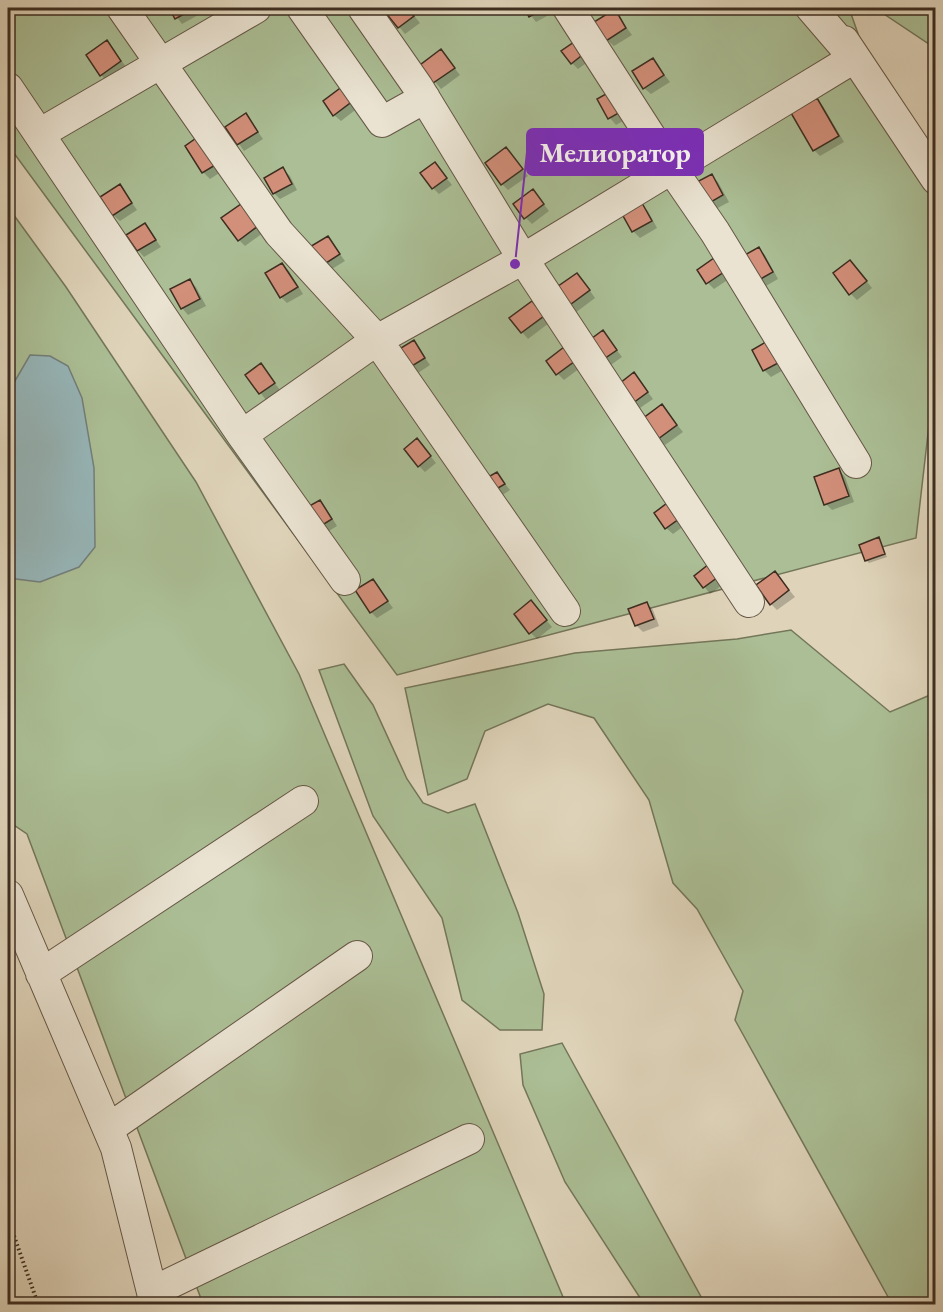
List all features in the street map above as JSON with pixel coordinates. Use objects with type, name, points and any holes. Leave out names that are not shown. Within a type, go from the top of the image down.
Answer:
[{"type":"street","points":[[122,8],[279,233],[377,340],[565,612]]},
{"type":"street","points":[[39,134],[256,8]]},
{"type":"street","points":[[302,8],[382,122],[425,98]]},
{"type":"street","points":[[363,8],[425,98],[523,259],[749,602]]},
{"type":"street","points":[[568,8],[715,232],[856,463]]},
{"type":"street","points":[[812,8],[854,58]]},
{"type":"street","points":[[824,8],[854,58],[936,179]]},
{"type":"street","points":[[242,435],[377,340],[523,259],[854,58]]},
{"type":"street","points":[[8,88],[242,435],[345,580]]},
{"type":"street","points":[[41,974],[303,801]]},
{"type":"street","points":[[8,895],[116,1148],[154,1298],[469,1139]]},
{"type":"street","points":[[108,1130],[357,956]]},
{"type":"path","points":[[8,1219],[38,1305]]},
{"type":"green space","points":[[8,8],[849,8],[863,48],[935,164],[936,364],[916,538],[397,675],[8,145]]},
{"type":"green space","points":[[875,8],[935,8],[935,48]]},
{"type":"green space","points":[[8,207],[66,287],[196,482],[299,674],[566,1304],[203,1304],[27,834],[8,821]]},
{"type":"green space","points":[[791,630],[890,712],[935,693],[935,1304],[892,1304],[735,1020],[743,991],[697,909],[673,883],[649,800],[594,718],[548,704],[485,731],[467,779],[428,795],[405,688],[575,653],[737,639]]},
{"type":"green space","points":[[344,664],[373,705],[407,779],[423,803],[448,813],[475,804],[518,913],[544,994],[542,1030],[500,1030],[462,1000],[442,918],[373,816],[319,670]]},
{"type":"green space","points":[[562,1043],[705,1304],[644,1304],[565,1182],[523,1085],[520,1054]]},
{"type":"water","points":[[30,355],[50,356],[68,366],[82,398],[94,468],[95,547],[79,567],[40,582],[8,578],[12,386]]},
{"type":"building","points":[[169,8],[195,8],[175,19]]},
{"type":"building","points":[[391,8],[408,8],[414,16],[398,28],[385,12]]},
{"type":"building","points":[[524,8],[545,8],[529,17]]},
{"type":"building","points":[[615,9],[626,28],[606,41],[594,22]]},
{"type":"building","points":[[107,40],[121,61],[100,76],[86,55]]},
{"type":"building","points":[[577,40],[586,52],[571,64],[561,51]]},
{"type":"building","points":[[441,49],[455,68],[433,83],[420,65]]},
{"type":"building","points":[[653,58],[664,75],[643,89],[632,71]]},
{"type":"building","points":[[347,83],[358,97],[333,116],[323,101]]},
{"type":"building","points":[[613,90],[624,110],[608,119],[597,99]]},
{"type":"building","points":[[817,98],[839,136],[813,151],[791,113]]},
{"type":"building","points":[[246,113],[258,132],[237,145],[225,127]]},
{"type":"building","points":[[202,134],[222,161],[202,173],[185,146]]},
{"type":"building","points":[[506,147],[523,169],[501,185],[485,163]]},
{"type":"building","points":[[435,162],[447,178],[432,189],[420,173]]},
{"type":"building","points":[[283,167],[292,184],[273,194],[264,178]]},
{"type":"building","points":[[712,174],[723,195],[704,206],[693,184]]},
{"type":"building","points":[[120,184],[132,203],[112,216],[100,197]]},
{"type":"building","points":[[533,189],[544,204],[524,219],[513,204]]},
{"type":"building","points":[[642,203],[652,221],[632,232],[622,214]]},
{"type":"building","points":[[241,204],[258,226],[238,241],[221,218]]},
{"type":"building","points":[[145,223],[156,240],[137,251],[126,235]]},
{"type":"building","points":[[328,236],[340,254],[320,267],[308,248]]},
{"type":"building","points":[[759,247],[773,272],[750,285],[736,260]]},
{"type":"building","points":[[714,258],[724,272],[706,284],[697,270]]},
{"type":"building","points":[[850,260],[867,281],[849,295],[833,273]]},
{"type":"building","points":[[282,263],[298,287],[280,298],[265,273]]},
{"type":"building","points":[[577,273],[590,290],[567,307],[554,289]]},
{"type":"building","points":[[190,279],[200,299],[181,309],[170,289]]},
{"type":"building","points":[[532,301],[544,316],[521,333],[509,318]]},
{"type":"building","points":[[603,330],[617,350],[601,361],[587,342]]},
{"type":"building","points":[[771,339],[782,361],[763,371],[752,350]]},
{"type":"building","points":[[414,340],[425,358],[407,369],[396,351]]},
{"type":"building","points":[[564,347],[575,361],[556,375],[546,361]]},
{"type":"building","points":[[261,363],[275,383],[259,394],[245,375]]},
{"type":"building","points":[[634,372],[648,392],[633,403],[619,384]]},
{"type":"building","points":[[662,404],[677,425],[658,439],[642,419]]},
{"type":"building","points":[[417,438],[431,456],[418,467],[404,449]]},
{"type":"building","points":[[839,468],[849,496],[824,505],[814,477]]},
{"type":"building","points":[[497,472],[505,484],[491,492],[483,480]]},
{"type":"building","points":[[320,500],[332,519],[316,529],[304,509]]},
{"type":"building","points":[[671,500],[683,516],[665,529],[654,513]]},
{"type":"building","points":[[879,537],[885,554],[865,561],[859,545]]},
{"type":"building","points":[[709,564],[718,577],[703,588],[694,576]]},
{"type":"building","points":[[775,571],[789,590],[770,605],[756,585]]},
{"type":"building","points":[[373,579],[388,601],[370,613],[355,590]]},
{"type":"building","points":[[531,600],[547,620],[529,634],[514,614]]},
{"type":"building","points":[[647,602],[654,619],[635,626],[628,609]]},
{"type":"place","name":"Мелиоратор","points":[[515,264]]}]
